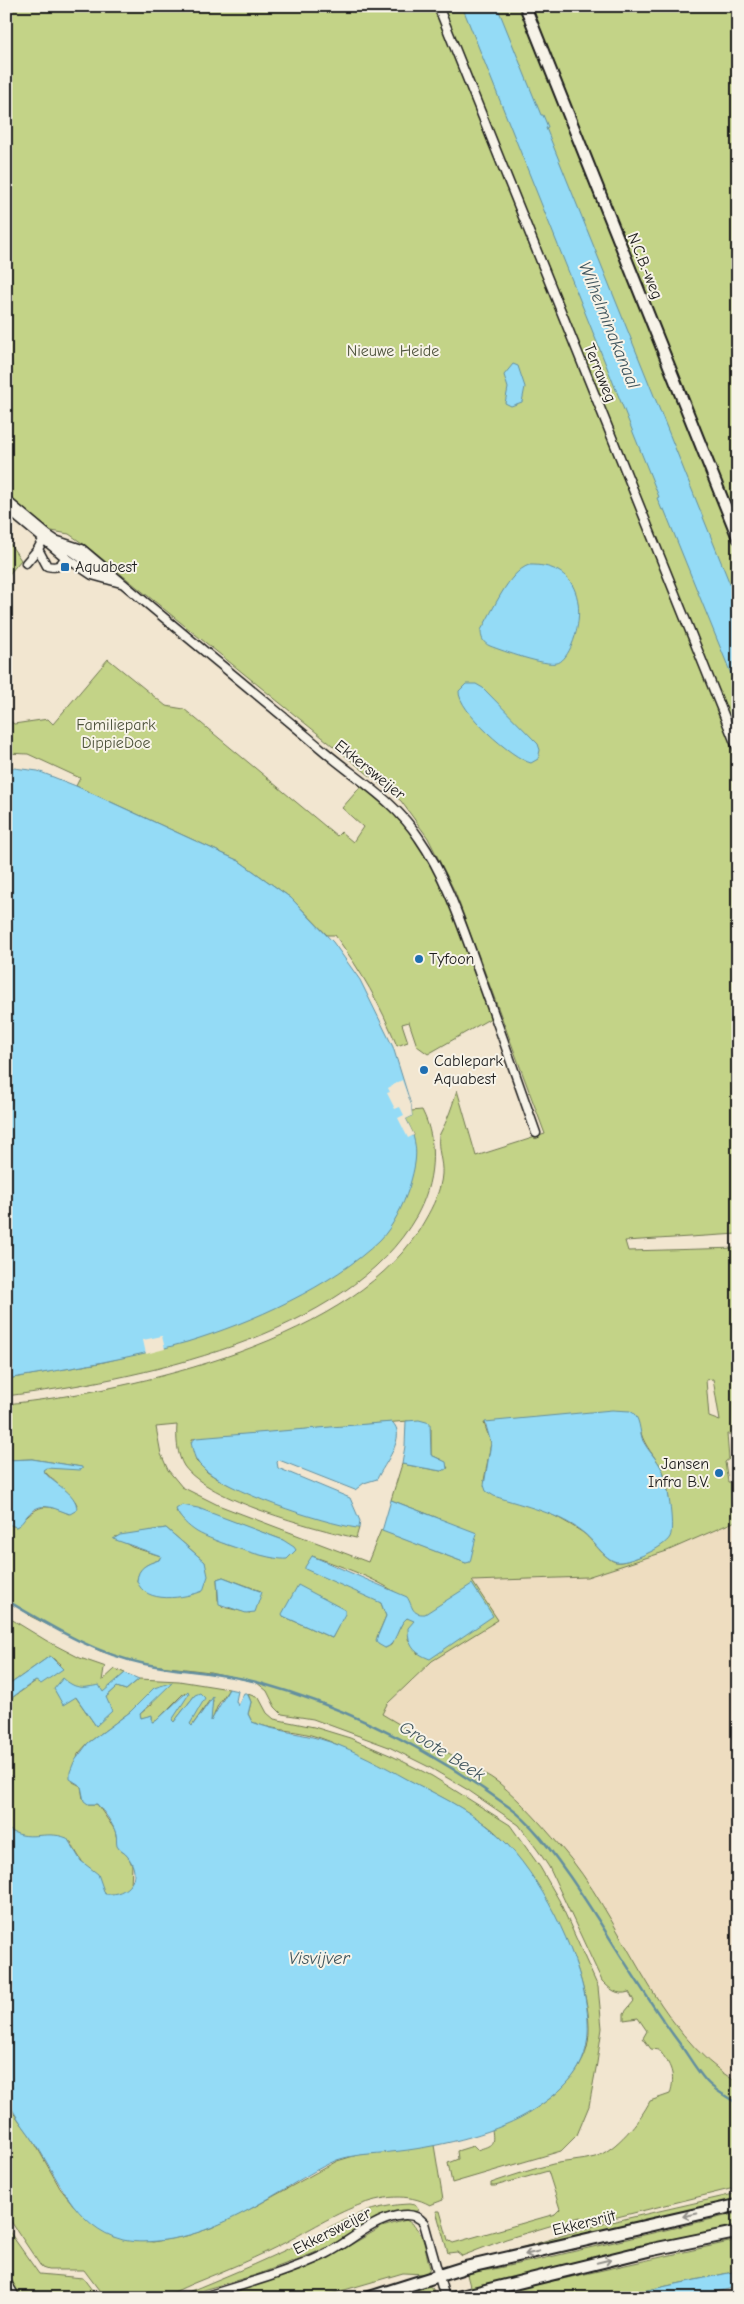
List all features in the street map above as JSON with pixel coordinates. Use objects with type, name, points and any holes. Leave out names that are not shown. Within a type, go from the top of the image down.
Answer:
[{"type":"main road","name":"Ekkersrijt","points":[[368,2298],[439,2275],[738,2205]]},
{"type":"main road","points":[[454,2298],[650,2250],[738,2232]]},
{"type":"street","name":"Terraweg","points":[[438,6],[738,750]]},
{"type":"street","name":"N.C.B.-weg","points":[[525,6],[738,538]]},
{"type":"street","name":"Ekkersweijer","points":[[6,500],[55,540],[122,583]]},
{"type":"street","name":"Ekkersweijer","points":[[6,508],[43,540],[92,575],[122,583]]},
{"type":"street","points":[[26,563],[43,540]]},
{"type":"street","name":"Ekkersweijer","points":[[55,540],[82,549],[402,815],[432,858],[445,884],[493,1009],[536,1133]]},
{"type":"street","points":[[38,549],[47,566],[55,568],[61,565],[65,557],[64,545]]},
{"type":"street","name":"Ekkersweijer","points":[[200,2298],[258,2280],[324,2255],[379,2222],[407,2214],[417,2216],[424,2223],[439,2275]]},
{"type":"street","points":[[439,2275],[445,2298]]},
{"type":"street","points":[[6,2282],[16,2298]]},
{"type":"shaded area","points":[[738,1520],[738,2084],[692,2069],[524,1811],[382,1714],[387,1705],[432,1661],[497,1620],[472,1581],[587,1577],[667,1551]]},
{"type":"green space","name":"Nieuwe Heide","points":[[6,6],[738,6],[738,1234],[625,1241],[628,1251],[738,1248],[738,1434],[727,1434],[729,1459],[725,1462],[728,1482],[738,1482],[738,1520],[667,1551],[587,1577],[472,1581],[498,1620],[432,1661],[387,1704],[382,1714],[499,1783],[538,1821],[582,1874],[661,2004],[683,2034],[709,2061],[738,2083],[738,2187],[589,2224],[580,2217],[506,2239],[462,2256],[457,2252],[448,2253],[436,2211],[440,2211],[448,2240],[453,2243],[555,2214],[560,2209],[548,2171],[495,2186],[491,2186],[491,2183],[545,2166],[595,2157],[603,2153],[627,2134],[650,2101],[670,2094],[672,2087],[671,2070],[667,2061],[659,2050],[651,2049],[643,2038],[647,2031],[638,2018],[624,2020],[624,2013],[634,2001],[629,1992],[617,1992],[602,1981],[549,1867],[539,1852],[519,1825],[468,1790],[389,1747],[313,1719],[282,1714],[275,1707],[267,1691],[256,1682],[210,1672],[144,1664],[100,1651],[30,1616],[6,1600],[6,1523],[16,1527],[34,1511],[45,1507],[51,1507],[69,1514],[77,1505],[75,1501],[43,1470],[46,1467],[82,1469],[81,1467],[32,1459],[6,1460],[6,1404],[116,1387],[178,1372],[239,1352],[298,1328],[350,1298],[394,1262],[431,1209],[438,1192],[442,1174],[439,1136],[457,1090],[476,1156],[545,1134],[455,892],[428,838],[401,801],[85,545],[69,534],[46,530],[6,494]],"holes":[[[713,1379],[720,1421],[709,1417],[706,1380]],[[408,1421],[431,1429],[431,1455],[442,1460],[448,1468],[441,1471],[402,1464],[391,1500],[438,1518],[466,1563],[381,1530],[368,1562],[218,1505],[182,1487],[168,1470],[161,1454],[156,1427],[177,1425],[178,1446],[184,1466],[197,1479],[216,1491],[238,1502],[290,1520],[356,1538],[359,1528],[267,1501],[221,1481],[207,1472],[196,1461],[192,1439]],[[484,1423],[641,1433],[662,1469],[668,1486],[669,1505],[665,1542],[641,1556],[627,1561],[616,1562],[607,1557],[586,1535],[571,1525],[484,1481],[491,1443]],[[176,1511],[228,1520],[283,1540],[274,1558],[220,1542],[184,1521]],[[166,1528],[205,1562],[196,1593],[161,1597],[137,1581],[141,1570],[159,1560],[161,1556],[132,1547],[115,1537]],[[312,1556],[368,1577],[396,1593],[418,1615],[425,1615],[418,1654],[408,1639],[415,1621],[409,1618],[404,1619],[391,1645],[385,1648],[377,1637],[386,1616],[381,1603]],[[223,1577],[261,1591],[250,1613],[223,1607],[218,1600],[217,1579]],[[333,1604],[345,1612],[332,1638],[283,1616]]]},
{"type":"green space","points":[[6,538],[21,560],[6,578]]},
{"type":"green space","name":"Familiepark DippieDoe","points":[[108,659],[166,706],[184,709],[337,836],[341,832],[353,842],[363,827],[342,808],[363,784],[391,807],[428,857],[441,882],[453,909],[491,1018],[428,1054],[417,1046],[409,1022],[402,1024],[408,1042],[397,1046],[370,989],[335,935],[327,935],[291,898],[239,861],[76,786],[80,778],[28,754],[6,753],[6,718],[14,724],[48,719],[53,724]]},
{"type":"green space","points":[[422,1110],[431,1136],[432,1150],[431,1177],[423,1203],[417,1215],[385,1257],[342,1293],[291,1322],[234,1346],[175,1364],[115,1378],[58,1389],[6,1396],[6,1379],[100,1363],[189,1341],[292,1299],[414,1135],[406,1119],[411,1111]]},
{"type":"green space","points":[[6,1616],[47,1641],[80,1658],[106,1667],[104,1668],[102,1681],[115,1669],[125,1673],[103,1693],[91,1687],[78,1688],[70,1685],[56,1692],[59,1697],[69,1701],[75,1696],[96,1726],[105,1717],[106,1697],[117,1687],[126,1690],[139,1679],[179,1681],[229,1689],[218,1705],[212,1720],[209,1719],[213,1700],[209,1701],[192,1726],[189,1725],[193,1717],[195,1695],[174,1722],[172,1720],[185,1692],[156,1721],[152,1722],[152,1716],[141,1718],[140,1714],[152,1704],[154,1688],[130,1712],[88,1743],[78,1754],[73,1782],[81,1786],[83,1799],[88,1804],[97,1804],[115,1830],[119,1849],[128,1856],[132,1865],[131,1885],[118,1894],[103,1893],[71,1842],[20,1836],[6,1828],[6,1800],[10,1797],[12,1776],[6,1774],[6,1702],[60,1664],[50,1656],[6,1687]]},
{"type":"green space","points":[[248,1694],[259,1698],[267,1713],[274,1719],[314,1727],[350,1738],[432,1776],[510,1825],[540,1867],[559,1900],[598,1987],[602,2028],[589,2106],[577,2135],[561,2151],[452,2183],[448,2163],[458,2159],[457,2151],[473,2146],[477,2150],[491,2144],[493,2138],[492,2129],[519,2118],[545,2102],[567,2083],[583,2059],[589,2034],[587,2004],[578,1970],[564,1935],[527,1870],[507,1845],[489,1827],[436,1794],[329,1741],[311,1735],[267,1727],[252,1722],[248,1714],[251,1702]]},
{"type":"green space","points":[[6,2095],[12,2111],[32,2138],[60,2188],[74,2206],[91,2222],[114,2237],[153,2242],[186,2236],[211,2228],[254,2207],[337,2161],[357,2155],[434,2145],[443,2200],[430,2205],[413,2199],[394,2197],[376,2200],[339,2214],[265,2252],[165,2296],[143,2299],[105,2298],[84,2270],[48,2270],[42,2268],[6,2214]]},
{"type":"green space","points":[[738,2193],[738,2201],[467,2264],[598,2225]]},
{"type":"green space","points":[[409,2204],[415,2205],[418,2209],[417,2211],[393,2213],[333,2245],[309,2255],[256,2275],[174,2298],[266,2259],[341,2221],[373,2210]]},
{"type":"green space","points":[[738,2213],[738,2228],[471,2290],[466,2271],[489,2270],[546,2258]]},
{"type":"green space","points":[[406,2220],[413,2224],[421,2235],[430,2268],[426,2274],[403,2273],[317,2298],[222,2298],[326,2259],[382,2227]]},
{"type":"green space","points":[[6,2227],[39,2274],[83,2278],[98,2298],[21,2298],[6,2274]]},
{"type":"green space","points":[[738,2240],[738,2271],[610,2298],[496,2298],[508,2287],[558,2280]]},
{"type":"green space","points":[[428,2285],[433,2289],[434,2298],[385,2298]]},
{"type":"water","name":"Wilhelminakanaal","points":[[462,6],[497,6],[541,115],[543,115],[548,127],[546,128],[738,604],[738,691],[664,509],[662,510],[657,498],[659,497]]},
{"type":"water","points":[[513,364],[518,366],[525,387],[522,402],[511,406],[505,403],[508,388],[504,375]]},
{"type":"water","points":[[529,565],[553,569],[568,579],[576,594],[579,612],[577,630],[564,658],[557,663],[534,660],[504,651],[488,645],[482,638],[481,630],[502,593],[514,575]]},
{"type":"water","points":[[466,684],[476,684],[483,688],[538,744],[540,750],[538,759],[531,763],[523,760],[512,753],[476,721],[461,699],[459,691]]},
{"type":"water","points":[[6,767],[38,771],[76,786],[239,861],[291,898],[333,942],[360,980],[393,1047],[411,1105],[412,1116],[406,1119],[414,1137],[416,1153],[407,1195],[385,1235],[361,1257],[315,1287],[263,1314],[187,1342],[120,1359],[6,1379]]},
{"type":"water","points":[[612,1410],[630,1411],[636,1416],[643,1441],[660,1465],[664,1475],[672,1524],[670,1537],[661,1546],[639,1557],[619,1562],[610,1559],[585,1534],[575,1527],[553,1515],[494,1496],[486,1491],[484,1485],[491,1443],[485,1422]]},
{"type":"water","points":[[419,1420],[430,1423],[431,1455],[446,1462],[447,1469],[441,1471],[402,1464],[406,1421]]},
{"type":"water","points":[[392,1422],[396,1428],[397,1435],[389,1458],[377,1479],[364,1483],[355,1490],[279,1460],[277,1462],[278,1468],[350,1498],[360,1521],[359,1528],[298,1513],[230,1486],[201,1466],[195,1458],[191,1442],[196,1438]]},
{"type":"water","points":[[32,1459],[82,1467],[80,1470],[46,1468],[43,1470],[52,1480],[69,1493],[76,1503],[77,1510],[70,1514],[48,1507],[37,1508],[16,1527],[6,1523],[6,1460]]},
{"type":"water","points":[[391,1500],[477,1533],[470,1562],[466,1563],[382,1531]]},
{"type":"water","points":[[182,1505],[198,1508],[283,1540],[296,1550],[287,1559],[279,1559],[255,1554],[215,1540],[191,1528],[179,1516],[176,1509]]},
{"type":"water","points":[[166,1528],[205,1562],[208,1576],[203,1591],[186,1596],[166,1598],[148,1594],[141,1589],[137,1581],[139,1572],[144,1567],[159,1560],[161,1556],[113,1539],[120,1535]]},
{"type":"water","points":[[312,1556],[407,1597],[413,1609],[420,1614],[425,1614],[472,1584],[493,1616],[430,1659],[413,1648],[409,1640],[408,1628],[414,1621],[407,1618],[401,1625],[395,1639],[385,1648],[378,1644],[376,1640],[386,1616],[381,1603],[305,1569]]},
{"type":"water","points":[[223,1577],[262,1592],[255,1612],[246,1613],[219,1604],[217,1579]]},
{"type":"water","points":[[298,1585],[345,1610],[345,1614],[332,1638],[283,1616],[282,1614]]},
{"type":"water","points":[[50,1656],[63,1669],[41,1684],[36,1681],[32,1683],[6,1702],[6,1687]]},
{"type":"water","points":[[125,1673],[139,1679],[126,1690],[117,1687],[106,1697],[112,1711],[96,1726],[76,1697],[63,1705],[54,1689],[63,1678],[72,1685],[80,1687],[99,1685],[103,1692]]},
{"type":"water","name":"Visvijver","points":[[173,1682],[140,1714],[141,1718],[152,1715],[152,1722],[156,1721],[188,1691],[189,1694],[172,1720],[174,1722],[195,1695],[200,1693],[205,1698],[190,1724],[192,1726],[213,1697],[211,1721],[229,1689],[238,1691],[236,1701],[238,1706],[244,1693],[247,1693],[251,1702],[248,1714],[252,1722],[320,1739],[359,1754],[461,1808],[481,1821],[507,1844],[536,1882],[561,1926],[584,1992],[588,2033],[586,2050],[572,2078],[560,2090],[527,2114],[479,2134],[443,2144],[357,2155],[337,2160],[316,2170],[241,2214],[197,2233],[165,2240],[134,2242],[106,2233],[91,2224],[68,2198],[17,2117],[6,2095],[6,1828],[22,1835],[51,1835],[67,1838],[81,1861],[98,1874],[105,1894],[120,1892],[131,1884],[134,1871],[132,1864],[127,1855],[117,1846],[113,1826],[97,1804],[88,1804],[84,1801],[81,1786],[70,1779],[70,1772],[74,1762],[88,1743],[130,1712],[154,1688]]},
{"type":"water","points":[[738,2271],[738,2287],[689,2298],[610,2298]]},
{"type":"pier","points":[[402,1080],[411,1105],[412,1116],[406,1119],[414,1135],[408,1138],[398,1118],[404,1115],[400,1107],[395,1109],[387,1093],[390,1092],[388,1088]]},
{"type":"pier","points":[[162,1336],[165,1349],[146,1354],[143,1340]]},
{"type":"waterway","name":"Groote Beek","points":[[6,1600],[73,1638],[126,1659],[159,1667],[246,1679],[326,1705],[421,1750],[480,1787],[518,1814],[542,1839],[570,1877],[651,2003],[700,2073],[714,2088],[738,2104]]},
{"type":"place","name":"Aquabest","points":[[65,567]]},
{"type":"place","name":"Tyfoon","points":[[419,959]]},
{"type":"place","name":"Cablepark Aquabest","points":[[424,1070]]},
{"type":"place","name":"Jansen Infra B.V.","points":[[719,1473]]}]
